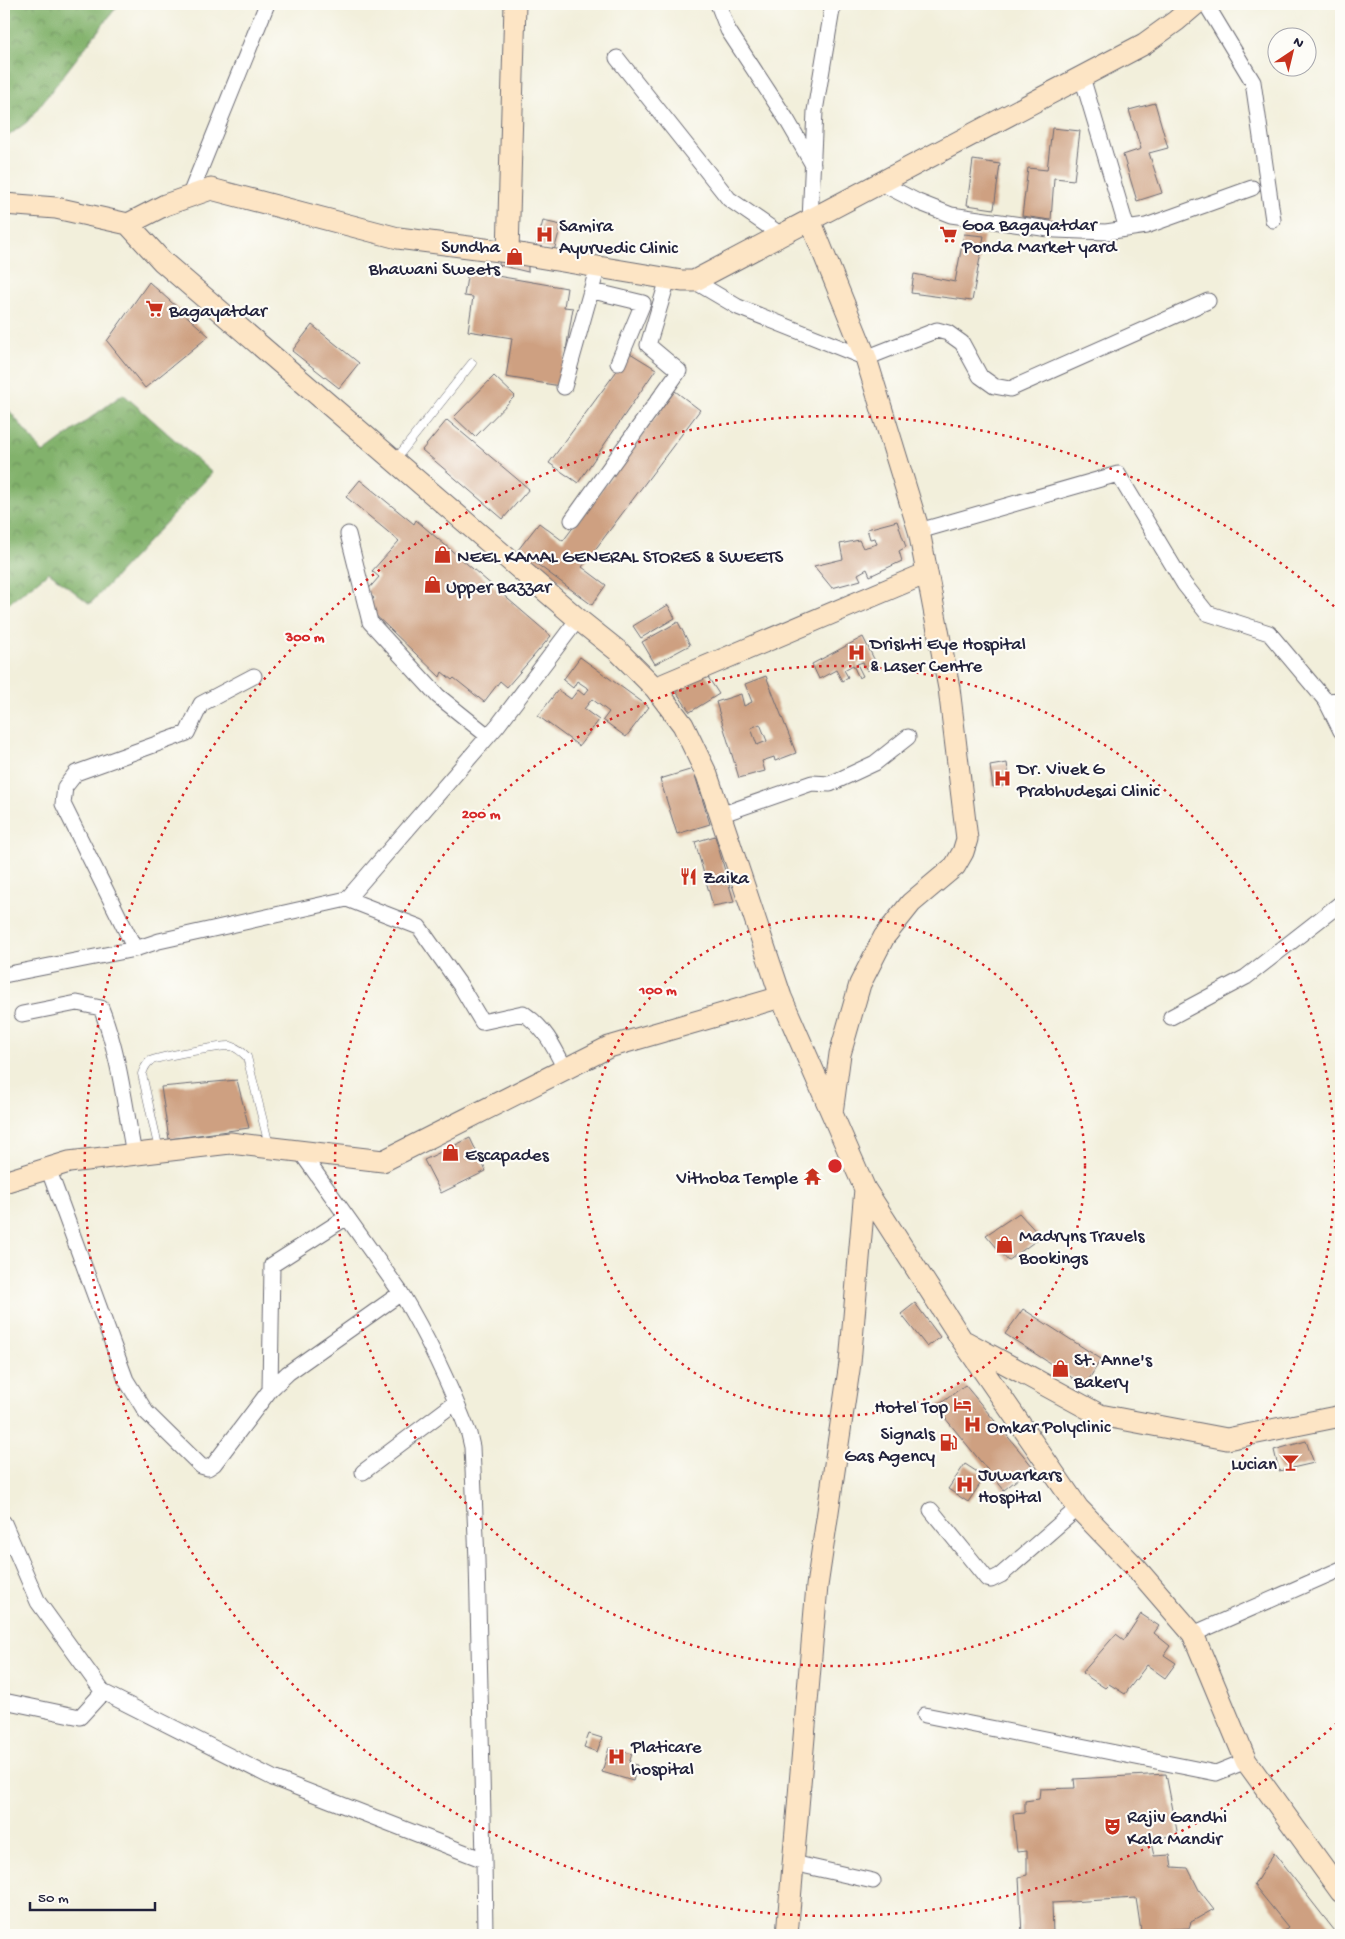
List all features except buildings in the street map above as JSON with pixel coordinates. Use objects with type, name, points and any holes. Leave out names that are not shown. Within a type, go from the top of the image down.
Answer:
[{"type":"street","points":[[189,197],[267,4]]},
{"type":"street","points":[[508,252],[515,4]]},
{"type":"street","points":[[718,4],[728,30],[787,120],[813,165]]},
{"type":"street","points":[[832,1113],[840,1054],[860,984],[884,937],[911,903],[955,866],[963,852],[967,839],[949,688],[919,531],[866,358],[810,220],[815,111],[833,4]]},
{"type":"street","points":[[128,224],[165,205],[212,190],[398,238],[508,252],[682,281],[694,280],[1144,44],[1196,4]]},
{"type":"street","points":[[1206,4],[1253,82],[1273,220]]},
{"type":"street","points":[[617,58],[729,199],[781,235]]},
{"type":"street","points":[[1082,77],[1126,229]]},
{"type":"street","points":[[881,183],[918,202],[951,215],[1056,230],[1106,232],[1146,226],[1252,188]]},
{"type":"street","points":[[4,204],[56,208],[128,224],[162,261],[578,619],[618,651],[655,688],[683,725],[707,776],[781,997],[865,1189],[962,1340],[1078,1508],[1136,1568],[1193,1634],[1246,1761],[1341,1892]]},
{"type":"street","points":[[564,387],[593,291],[598,266]]},
{"type":"street","points":[[572,520],[679,371],[648,345],[668,278]]},
{"type":"street","points":[[694,280],[738,307],[866,358],[937,330],[948,333],[962,343],[980,376],[994,386],[1010,389],[1208,301]]},
{"type":"street","points":[[593,291],[643,303],[618,363]]},
{"type":"street","points":[[919,531],[1118,474],[1184,584],[1207,613],[1269,633],[1334,700],[1341,731]]},
{"type":"street","points":[[348,534],[370,622],[438,696],[488,736]]},
{"type":"street","points":[[655,688],[927,573]]},
{"type":"street","points":[[347,899],[488,736],[578,619]]},
{"type":"street","points":[[135,949],[62,804],[65,788],[76,773],[187,733],[201,704],[254,676]]},
{"type":"street","points":[[720,815],[812,783],[830,784],[875,763],[908,736]]},
{"type":"street","points":[[4,974],[135,949],[159,941],[347,899],[419,927],[460,985],[482,1022],[523,1013],[534,1020],[548,1036],[565,1069]]},
{"type":"street","points":[[1171,1017],[1246,977],[1341,903]]},
{"type":"street","points":[[4,1182],[69,1162],[230,1143],[383,1161],[609,1047],[781,997]]},
{"type":"street","points":[[22,1014],[77,1003],[101,1008],[108,1024],[134,1154]]},
{"type":"street","points":[[300,1151],[401,1294],[427,1338],[469,1434],[472,1447],[477,1560],[485,1935]]},
{"type":"street","points":[[48,1168],[126,1380],[146,1412],[202,1466],[208,1468],[214,1464],[270,1390],[288,1373],[401,1294]]},
{"type":"street","points":[[787,1935],[817,1586],[850,1363],[865,1189]]},
{"type":"street","points":[[270,1390],[272,1265],[347,1217]]},
{"type":"street","points":[[962,1340],[1100,1415],[1227,1440],[1341,1416]]},
{"type":"street","points":[[363,1472],[456,1402]]},
{"type":"street","points":[[932,1510],[987,1579],[991,1580],[1001,1575],[1078,1508]]},
{"type":"street","points":[[4,1523],[38,1602],[103,1692],[273,1778],[484,1860]]},
{"type":"street","points":[[1193,1634],[1341,1569]]},
{"type":"street","points":[[4,1701],[80,1717],[103,1692]]},
{"type":"street","points":[[925,1715],[1216,1773],[1246,1761]]},
{"type":"street","points":[[793,1864],[873,1881]]},
{"type":"lane","points":[[394,460],[472,363]]},
{"type":"lane","points":[[159,1152],[142,1074],[144,1067],[151,1060],[229,1046],[240,1050],[247,1057],[270,1148]]},
{"type":"green space","points":[[4,4],[119,4],[27,122],[4,139]]},
{"type":"green space","points":[[123,394],[212,473],[90,604],[49,572],[4,607],[4,404],[43,453]]},
{"type":"place","name":"Goa Bagayatdar Ponda Market yard","points":[[948,234]]},
{"type":"place","name":"Samira Ayurvedic Clinic","points":[[545,235]]},
{"type":"place","name":"Sundha Bhawani Sweets","points":[[514,256]]},
{"type":"place","name":"Bagayatdar","points":[[155,309]]},
{"type":"place","name":"NEEL KAMAL GENERAL STORES & SWEETS","points":[[443,555]]},
{"type":"place","name":"Upper Bazzar","points":[[432,585]]},
{"type":"place","name":"Drishti Eye Hospital & Laser Centre","points":[[856,653]]},
{"type":"place","name":"Dr. Vivek G Prabhudesai Clinic","points":[[1003,778]]},
{"type":"place","name":"Zaika","points":[[689,876]]},
{"type":"place","name":"Escapades","points":[[451,1153]]},
{"type":"place","name":"Vithoba Temple","points":[[812,1176]]},
{"type":"place","name":"Madryns Travels Bookings","points":[[1005,1245]]},
{"type":"place","name":"St. Anne's Bakery","points":[[1060,1369]]},
{"type":"place","name":"Hotel Top","points":[[962,1405]]},
{"type":"place","name":"Omkar Polyclinic","points":[[973,1425]]},
{"type":"place","name":"Signals Gas Agency","points":[[949,1443]]},
{"type":"place","name":"Lucian","points":[[1291,1462]]},
{"type":"place","name":"Juwarkars Hospital","points":[[964,1484]]},
{"type":"place","name":"Platicare hospital","points":[[617,1756]]},
{"type":"place","name":"Rajiv Gandhi Kala Mandir","points":[[1113,1826]]}]
